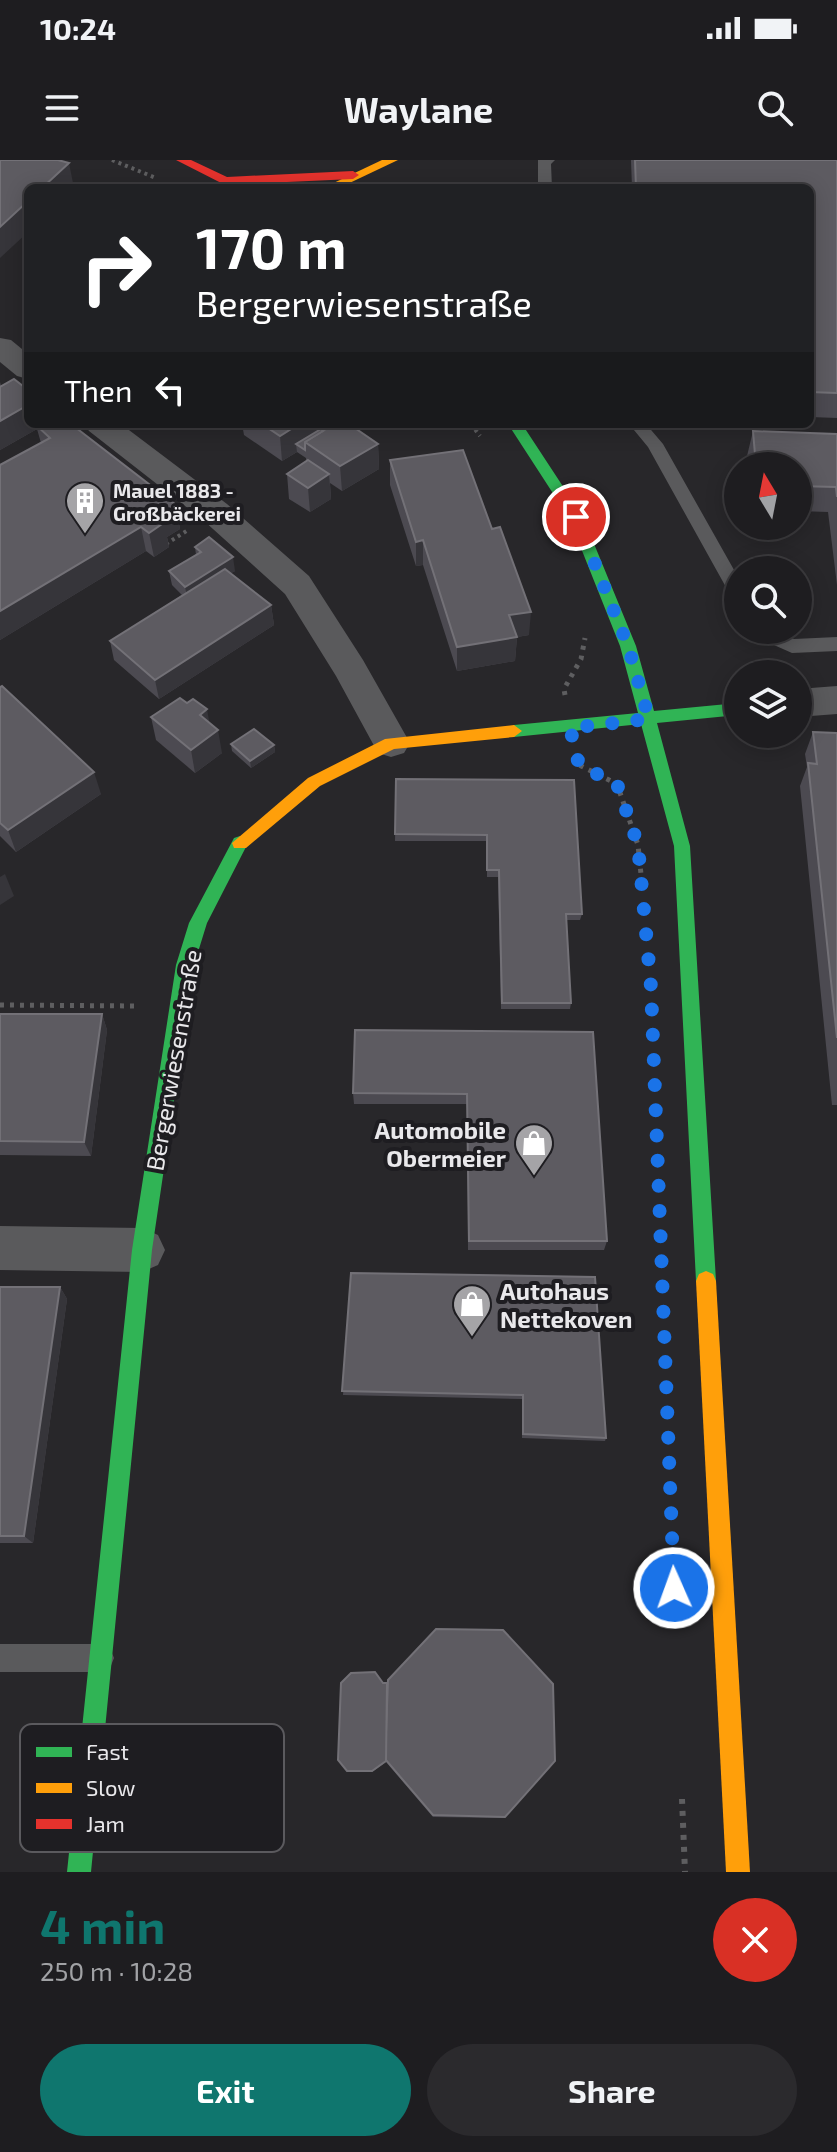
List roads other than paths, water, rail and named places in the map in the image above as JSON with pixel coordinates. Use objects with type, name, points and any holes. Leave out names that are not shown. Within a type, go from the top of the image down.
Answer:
[{"type":"main road","points":[[182,160],[234,184],[353,175]]},
{"type":"main road","points":[[336,184],[392,160]]},
{"type":"main road","points":[[378,184],[411,160]]},
{"type":"main road","points":[[518,428],[576,517],[628,646],[682,846],[738,1872]]},
{"type":"main road","name":"Bergerwiesenstraße","points":[[94,1724],[142,1250],[185,965],[198,923],[242,839],[314,782],[391,743],[570,728],[724,711]]},
{"type":"main road","name":"Bergerwiesenstraße","points":[[79,1872],[81,1852]]},
{"type":"street","points":[[0,347],[24,366]]},
{"type":"street","points":[[105,428],[215,512],[297,585],[350,669],[391,743]]},
{"type":"street","points":[[812,702],[837,700]]},
{"type":"street","points":[[0,1248],[142,1250]]},
{"type":"lane","points":[[545,184],[544,162],[548,160]]},
{"type":"lane","points":[[641,428],[655,444],[724,568]]},
{"type":"lane","points":[[788,644],[837,644]]},
{"type":"lane","points":[[0,1658],[100,1658]]},
{"type":"place","name":"Mauel 1883 - Großbäckerei","points":[[85,535]]},
{"type":"place","name":"Automobile Obermeier","points":[[534,1177]]},
{"type":"place","name":"Autohaus Nettekoven","points":[[472,1338]]}]
